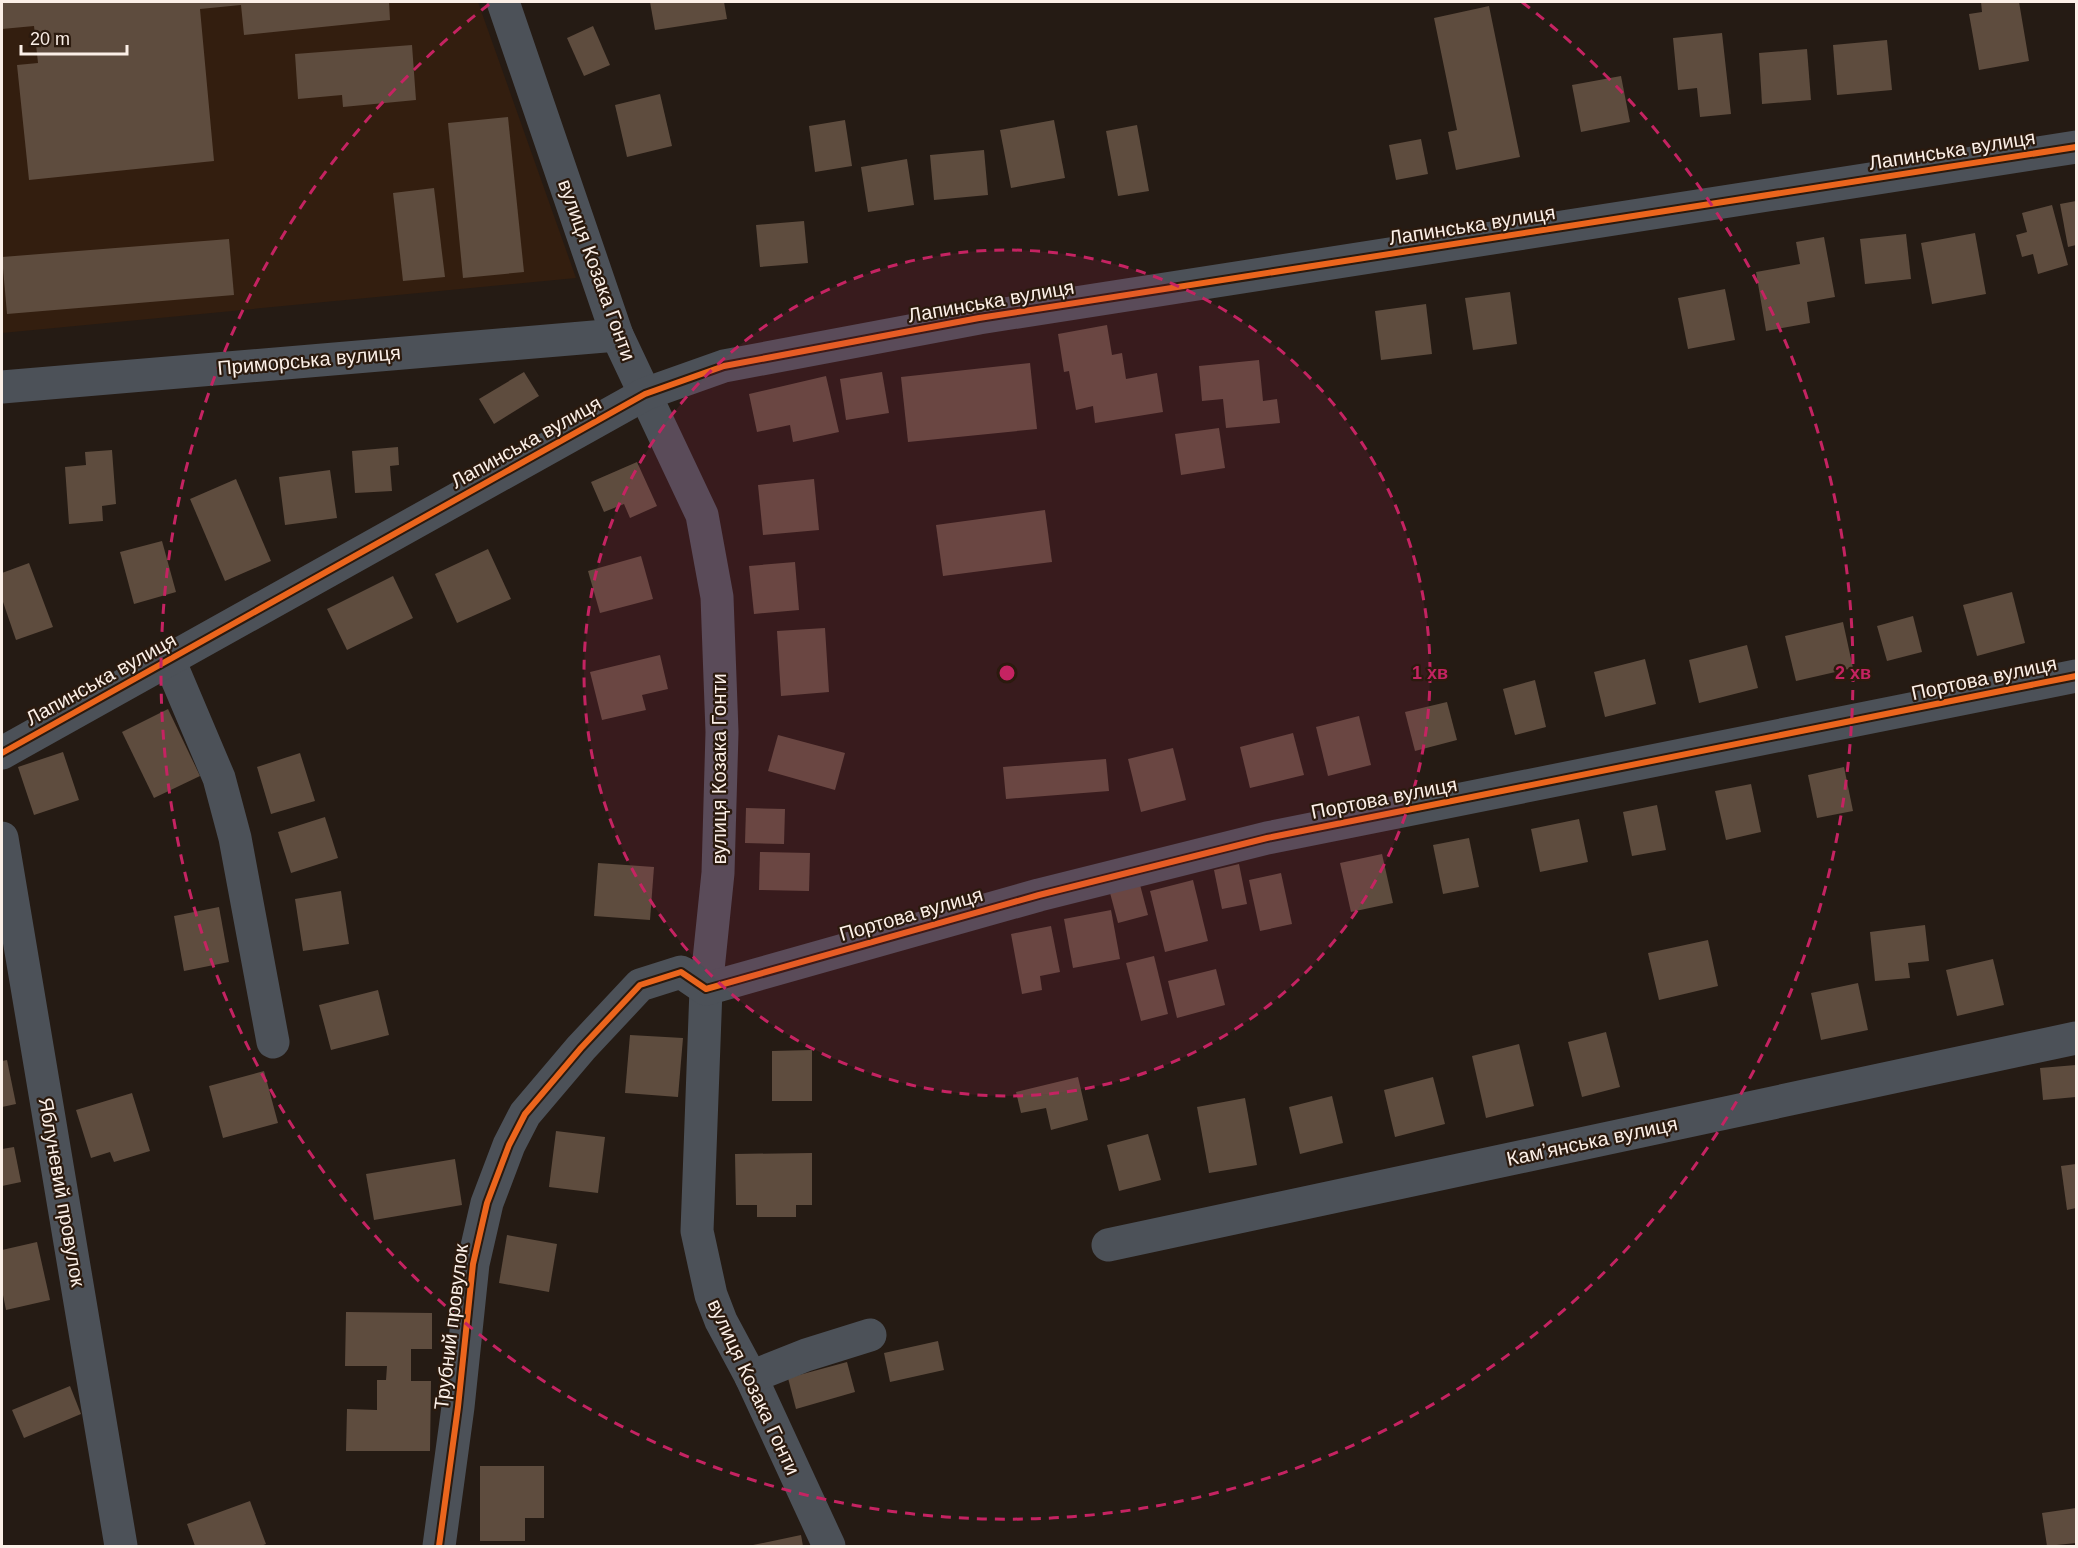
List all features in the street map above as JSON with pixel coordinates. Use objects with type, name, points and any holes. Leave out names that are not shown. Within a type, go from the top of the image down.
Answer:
[{"type":"street","name":"вулиця Козака Гонти","points":[[503,2],[617,335],[702,515],[717,597],[722,732],[718,873],[706,989],[697,1232],[711,1295],[721,1321],[751,1377],[829,1546]]},
{"type":"street","name":"Лапинська вулиця","points":[[2,753],[645,393],[724,366],[980,318],[2076,147]]},
{"type":"street","name":"Приморська вулиця","points":[[2,387],[617,335]]},
{"type":"street","name":"Лапинська вулиця","points":[[169,660],[219,778],[235,838],[273,1042]]},
{"type":"street","name":"Портова вулиця","points":[[706,989],[1039,895],[1267,838],[2076,676]]},
{"type":"street","name":"Яблуневий провулок","points":[[2,838],[121,1546]]},
{"type":"street","name":"Трубний провулок","points":[[440,1546],[458,1407],[472,1264],[487,1203],[509,1145],[525,1114],[580,1048],[640,985],[681,972],[706,989]]},
{"type":"street","name":"Камʼянська вулиця","points":[[1108,1245],[2076,1038]]},
{"type":"street","points":[[751,1377],[806,1355],[870,1335]]},
{"type":"shaded area","points":[[2,2],[478,2],[576,278],[2,333]]},
{"type":"building","points":[[2,2],[389,2],[390,20],[244,35],[241,5],[200,9],[214,161],[29,180],[17,65],[38,63],[34,26],[2,29]]},
{"type":"building","points":[[650,2],[724,2],[727,19],[655,30]]},
{"type":"building","points":[[1981,2],[2019,2],[2029,61],[1979,70],[1969,14],[1982,12]]},
{"type":"building","points":[[1489,6],[1520,157],[1456,170],[1448,132],[1457,130],[1434,18]]},
{"type":"building","points":[[593,26],[610,65],[584,76],[567,38]]},
{"type":"building","points":[[1722,33],[1731,114],[1700,117],[1697,88],[1678,90],[1673,38]]},
{"type":"building","points":[[1887,40],[1892,90],[1837,95],[1833,45]]},
{"type":"building","points":[[412,45],[416,100],[343,107],[342,95],[298,99],[295,54]]},
{"type":"building","points":[[1807,49],[1811,100],[1762,104],[1759,53]]},
{"type":"building","points":[[1621,76],[1630,122],[1581,132],[1572,85]]},
{"type":"building","points":[[660,94],[672,146],[627,157],[615,105]]},
{"type":"building","points":[[508,117],[524,272],[463,278],[448,123]]},
{"type":"building","points":[[845,120],[852,166],[815,172],[809,126]]},
{"type":"building","points":[[1054,120],[1065,178],[1011,188],[1000,130]]},
{"type":"building","points":[[1137,125],[1149,191],[1118,196],[1106,131]]},
{"type":"building","points":[[1421,139],[1428,174],[1396,180],[1389,145]]},
{"type":"building","points":[[984,150],[988,195],[934,200],[930,155]]},
{"type":"building","points":[[907,159],[914,205],[868,212],[861,167]]},
{"type":"building","points":[[434,188],[445,277],[403,281],[393,193]]},
{"type":"building","points":[[2076,201],[2076,245],[2068,247],[2060,204]]},
{"type":"building","points":[[2052,205],[2068,265],[2038,274],[2033,254],[2022,257],[2016,235],[2027,232],[2022,213]]},
{"type":"building","points":[[804,221],[808,263],[760,267],[756,225]]},
{"type":"building","points":[[1975,233],[1986,294],[1932,304],[1921,243]]},
{"type":"building","points":[[1906,234],[1911,279],[1865,284],[1860,239]]},
{"type":"building","points":[[1824,237],[1835,297],[1807,302],[1810,323],[1766,331],[1756,272],[1800,264],[1796,242]]},
{"type":"building","points":[[229,239],[234,295],[7,314],[2,257]]},
{"type":"building","points":[[1725,289],[1735,340],[1688,349],[1678,298]]},
{"type":"building","points":[[1510,292],[1517,344],[1473,350],[1465,298]]},
{"type":"building","points":[[1426,304],[1432,354],[1381,360],[1375,311]]},
{"type":"building","points":[[1107,325],[1112,355],[1122,353],[1126,379],[1157,373],[1163,412],[1095,423],[1093,406],[1076,410],[1069,371],[1064,372],[1058,334]]},
{"type":"building","points":[[1259,360],[1263,401],[1277,399],[1280,423],[1226,428],[1223,399],[1202,401],[1199,366]]},
{"type":"building","points":[[1030,363],[1037,429],[908,442],[901,377]]},
{"type":"building","points":[[524,372],[539,396],[494,424],[479,399]]},
{"type":"building","points":[[882,372],[889,413],[846,420],[840,379]]},
{"type":"building","points":[[826,376],[839,432],[793,442],[790,425],[757,432],[749,394]]},
{"type":"building","points":[[1219,428],[1225,468],[1181,475],[1175,434]]},
{"type":"building","points":[[398,447],[399,465],[390,466],[392,491],[355,493],[352,451]]},
{"type":"building","points":[[112,450],[116,504],[102,506],[103,521],[69,524],[65,467],[86,465],[85,452]]},
{"type":"building","points":[[637,462],[657,506],[630,518],[624,504],[604,512],[591,482]]},
{"type":"building","points":[[330,470],[337,518],[285,525],[279,477]]},
{"type":"building","points":[[236,479],[271,561],[225,581],[190,499]]},
{"type":"building","points":[[814,479],[819,530],[763,535],[758,485]]},
{"type":"building","points":[[1045,510],[1052,562],[943,576],[936,525]]},
{"type":"building","points":[[162,541],[176,592],[134,604],[120,552]]},
{"type":"building","points":[[488,549],[511,599],[457,623],[435,574]]},
{"type":"building","points":[[641,556],[653,599],[600,613],[588,571]]},
{"type":"building","points":[[795,562],[799,610],[754,614],[749,566]]},
{"type":"building","points":[[29,563],[53,627],[16,640],[2,599],[2,573]]},
{"type":"building","points":[[393,576],[413,618],[347,650],[327,609]]},
{"type":"building","points":[[2012,592],[2025,643],[1977,656],[1963,605]]},
{"type":"building","points":[[1913,616],[1922,652],[1887,661],[1877,626]]},
{"type":"building","points":[[1843,622],[1853,668],[1796,681],[1785,636]]},
{"type":"building","points":[[825,628],[829,692],[781,696],[777,631]]},
{"type":"building","points":[[1747,645],[1758,688],[1699,703],[1689,660]]},
{"type":"building","points":[[660,655],[668,689],[642,695],[646,710],[602,720],[590,672]]},
{"type":"building","points":[[1645,659],[1656,704],[1605,717],[1594,672]]},
{"type":"building","points":[[1535,680],[1546,727],[1515,735],[1503,689]]},
{"type":"building","points":[[1447,702],[1457,740],[1415,751],[1405,712]]},
{"type":"building","points":[[168,709],[200,776],[154,798],[122,732]]},
{"type":"building","points":[[1359,716],[1371,765],[1328,776],[1316,727]]},
{"type":"building","points":[[1293,733],[1304,775],[1250,788],[1240,747]]},
{"type":"building","points":[[778,735],[845,753],[835,790],[768,771]]},
{"type":"building","points":[[1173,748],[1186,800],[1141,812],[1128,759]]},
{"type":"building","points":[[63,752],[79,800],[34,815],[18,767]]},
{"type":"building","points":[[300,753],[315,801],[271,814],[257,767]]},
{"type":"building","points":[[1106,759],[1109,791],[1006,799],[1003,767]]},
{"type":"building","points":[[1844,767],[1853,811],[1817,818],[1808,775]]},
{"type":"building","points":[[1751,784],[1761,832],[1726,840],[1715,791]]},
{"type":"building","points":[[1657,805],[1666,850],[1632,856],[1623,812]]},
{"type":"building","points":[[746,808],[785,809],[784,844],[745,843]]},
{"type":"building","points":[[325,817],[338,858],[291,873],[278,832]]},
{"type":"building","points":[[1579,819],[1588,862],[1540,872],[1531,829]]},
{"type":"building","points":[[1469,838],[1479,887],[1443,894],[1433,845]]},
{"type":"building","points":[[760,852],[810,853],[809,891],[759,890]]},
{"type":"building","points":[[1382,854],[1393,903],[1351,912],[1340,863]]},
{"type":"building","points":[[598,863],[654,867],[650,920],[594,916]]},
{"type":"building","points":[[1239,864],[1247,904],[1222,909],[1214,870]]},
{"type":"building","points":[[1281,873],[1292,924],[1260,931],[1249,880]]},
{"type":"building","points":[[1193,880],[1208,941],[1165,952],[1150,891]]},
{"type":"building","points":[[1139,881],[1148,915],[1118,923],[1109,889]]},
{"type":"building","points":[[341,891],[349,944],[303,951],[295,899]]},
{"type":"building","points":[[219,907],[229,962],[184,971],[174,916]]},
{"type":"building","points":[[1111,910],[1120,959],[1073,968],[1064,919]]},
{"type":"building","points":[[1925,925],[1929,961],[1908,963],[1910,978],[1875,981],[1870,932]]},
{"type":"building","points":[[1051,926],[1060,972],[1040,976],[1042,990],[1022,994],[1011,934]]},
{"type":"building","points":[[1708,940],[1718,986],[1659,1000],[1648,953]]},
{"type":"building","points":[[1154,956],[1168,1014],[1141,1021],[1126,963]]},
{"type":"building","points":[[1993,959],[2004,1005],[1957,1016],[1946,970]]},
{"type":"building","points":[[1216,969],[1225,1005],[1177,1018],[1168,981]]},
{"type":"building","points":[[1858,983],[1868,1030],[1821,1040],[1811,993]]},
{"type":"building","points":[[378,990],[389,1035],[331,1050],[319,1005]]},
{"type":"building","points":[[1606,1032],[1620,1087],[1582,1097],[1568,1042]]},
{"type":"building","points":[[630,1035],[683,1038],[678,1097],[625,1093]]},
{"type":"building","points":[[1519,1044],[1534,1106],[1486,1118],[1472,1056]]},
{"type":"building","points":[[812,1050],[812,1101],[772,1101],[772,1051]]},
{"type":"building","points":[[7,1060],[16,1104],[2,1107],[2,1061]]},
{"type":"building","points":[[2076,1065],[2076,1097],[2043,1100],[2040,1068]]},
{"type":"building","points":[[264,1071],[278,1123],[223,1138],[209,1086]]},
{"type":"building","points":[[1078,1077],[1088,1120],[1051,1130],[1046,1108],[1021,1113],[1016,1092]]},
{"type":"building","points":[[1433,1077],[1445,1124],[1395,1137],[1384,1090]]},
{"type":"building","points":[[132,1093],[150,1151],[114,1162],[110,1152],[91,1158],[76,1110]]},
{"type":"building","points":[[1332,1096],[1343,1143],[1300,1154],[1289,1107]]},
{"type":"building","points":[[1245,1098],[1257,1165],[1209,1173],[1197,1107]]},
{"type":"building","points":[[556,1131],[605,1137],[598,1193],[549,1187]]},
{"type":"building","points":[[1148,1134],[1161,1180],[1119,1191],[1107,1145]]},
{"type":"building","points":[[14,1147],[21,1182],[2,1186],[2,1149]]},
{"type":"building","points":[[812,1153],[812,1205],[796,1205],[796,1217],[757,1217],[757,1205],[736,1205],[735,1154]]},
{"type":"building","points":[[455,1159],[462,1205],[374,1220],[366,1174]]},
{"type":"building","points":[[2076,1164],[2076,1208],[2067,1210],[2061,1166]]},
{"type":"building","points":[[507,1235],[557,1244],[549,1292],[499,1283]]},
{"type":"building","points":[[37,1242],[50,1300],[6,1310],[2,1290],[2,1250]]},
{"type":"building","points":[[346,1312],[432,1313],[432,1349],[411,1349],[411,1381],[431,1381],[430,1451],[346,1451],[347,1409],[377,1410],[377,1380],[386,1380],[387,1366],[345,1366]]},
{"type":"building","points":[[938,1341],[944,1370],[890,1382],[884,1353]]},
{"type":"building","points":[[847,1362],[855,1392],[796,1409],[788,1378]]},
{"type":"building","points":[[70,1386],[81,1414],[24,1438],[12,1410]]},
{"type":"building","points":[[480,1466],[544,1466],[544,1518],[525,1518],[525,1541],[480,1541]]},
{"type":"building","points":[[250,1501],[266,1544],[261,1546],[195,1546],[187,1524]]},
{"type":"building","points":[[2076,1508],[2076,1543],[2047,1546],[2042,1513]]},
{"type":"building","points":[[801,1535],[803,1546],[753,1546],[753,1545]]},
{"type":"cycle path","points":[[2,753],[645,394],[724,366],[979,318],[2076,147]]},
{"type":"cycle path","points":[[439,1546],[458,1407],[473,1264],[487,1203],[509,1145],[525,1114],[581,1048],[640,985],[681,972],[706,989],[1039,895],[1267,838],[2076,676]]}]
